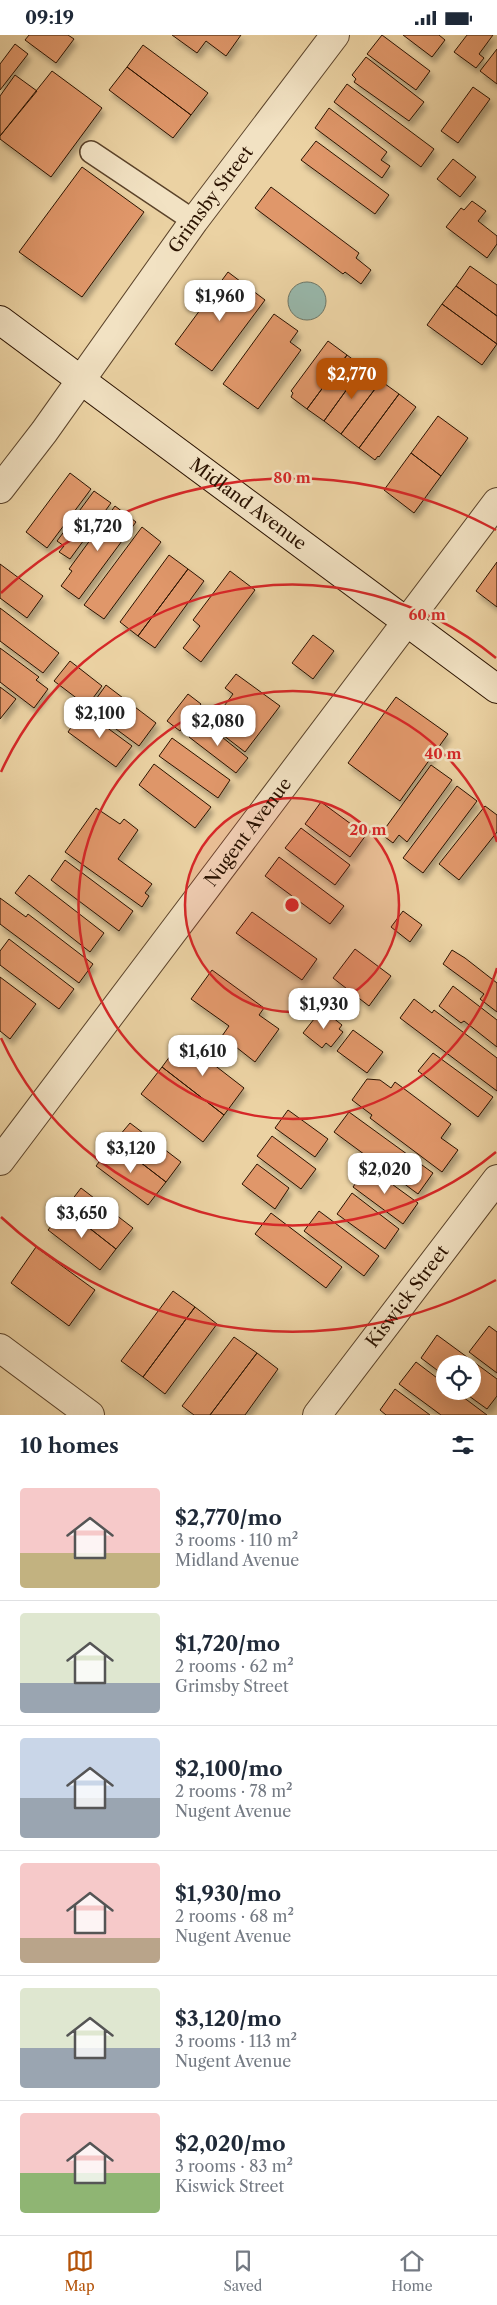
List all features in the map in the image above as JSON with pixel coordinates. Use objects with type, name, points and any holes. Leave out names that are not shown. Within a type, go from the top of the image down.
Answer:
[{"type":"street","name":"Grimsby Street","points":[[0,489],[82,380],[194,221],[335,35]]},
{"type":"street","name":"Midland Avenue","points":[[0,320],[497,689]]},
{"type":"street","name":"Nugent Avenue","points":[[0,1161],[497,502]]},
{"type":"street","name":"Kiswick Street","points":[[317,1415],[497,1179]]},
{"type":"street","points":[[0,1348],[90,1415]]},
{"type":"lane","points":[[91,152],[194,221]]},
{"type":"shaded area","points":[[307,282],[321,287],[326,301],[321,315],[307,320],[293,315],[288,301],[293,287]]},
{"type":"building","points":[[29,35],[68,35],[74,39],[56,63],[25,40]]},
{"type":"building","points":[[172,35],[241,35],[226,56],[206,41],[197,53]]},
{"type":"building","points":[[382,35],[430,71],[416,90],[367,54]]},
{"type":"building","points":[[403,35],[439,35],[445,40],[432,57]]},
{"type":"building","points":[[467,35],[493,35],[479,54],[484,58],[476,68],[454,52]]},
{"type":"building","points":[[15,44],[28,54],[0,90],[0,64]]},
{"type":"building","points":[[143,45],[208,93],[191,115],[127,67]]},
{"type":"building","points":[[497,49],[497,84],[480,71]]},
{"type":"building","points":[[366,57],[424,102],[409,121],[354,82],[356,79],[352,75]]},
{"type":"building","points":[[127,67],[191,115],[173,138],[109,90]]},
{"type":"building","points":[[52,71],[102,108],[51,177],[0,139],[0,136]]},
{"type":"building","points":[[15,75],[37,91],[0,136],[0,96]]},
{"type":"building","points":[[347,84],[434,149],[421,167],[334,102]]},
{"type":"building","points":[[473,87],[490,99],[458,143],[441,131]]},
{"type":"building","points":[[329,108],[387,152],[381,160],[390,166],[382,178],[315,128]]},
{"type":"building","points":[[316,141],[389,195],[375,214],[301,160]]},
{"type":"building","points":[[453,159],[476,177],[460,197],[437,179]]},
{"type":"building","points":[[82,167],[144,212],[82,297],[19,252]]},
{"type":"building","points":[[271,187],[359,253],[356,258],[371,270],[361,284],[345,272],[343,274],[255,208]]},
{"type":"building","points":[[472,201],[486,211],[478,221],[497,236],[497,244],[487,258],[446,227],[461,208],[464,210]]},
{"type":"building","points":[[470,266],[497,285],[497,316],[456,286]]},
{"type":"building","points":[[228,272],[265,300],[212,371],[175,344]]},
{"type":"building","points":[[456,286],[497,316],[497,344],[442,304]]},
{"type":"building","points":[[442,304],[497,344],[482,365],[427,325]]},
{"type":"building","points":[[274,314],[298,331],[290,342],[301,350],[258,409],[223,384]]},
{"type":"building","points":[[328,341],[347,355],[307,409],[291,397],[293,393],[291,391]]},
{"type":"building","points":[[347,355],[363,367],[324,421],[307,409]]},
{"type":"building","points":[[363,367],[381,381],[341,434],[324,421]]},
{"type":"building","points":[[381,381],[399,394],[359,448],[341,434]]},
{"type":"building","points":[[399,394],[416,407],[375,460],[359,448]]},
{"type":"building","points":[[438,416],[468,438],[441,476],[411,453]]},
{"type":"building","points":[[411,453],[441,476],[414,513],[384,490]]},
{"type":"building","points":[[70,473],[91,489],[47,548],[26,532]]},
{"type":"building","points":[[94,491],[111,503],[70,559],[59,552],[64,546],[57,541]]},
{"type":"building","points":[[115,506],[136,522],[79,599],[61,586],[72,571],[69,569]]},
{"type":"building","points":[[142,527],[161,542],[104,619],[84,605]]},
{"type":"building","points":[[169,555],[188,569],[138,636],[120,622]]},
{"type":"building","points":[[497,562],[497,607],[476,591]]},
{"type":"building","points":[[0,564],[43,596],[27,618],[0,598]]},
{"type":"building","points":[[188,569],[204,581],[155,648],[138,636]]},
{"type":"building","points":[[230,571],[255,590],[201,662],[183,648],[200,626],[193,620]]},
{"type":"building","points":[[0,608],[59,653],[43,673],[0,641]]},
{"type":"building","points":[[313,635],[334,651],[313,679],[292,663]]},
{"type":"building","points":[[0,648],[39,677],[36,680],[48,689],[34,708],[0,682]]},
{"type":"building","points":[[70,661],[102,686],[87,706],[54,681]]},
{"type":"building","points":[[236,674],[280,706],[245,752],[210,725],[233,694],[225,688]]},
{"type":"building","points":[[106,685],[156,723],[139,746],[89,709]]},
{"type":"building","points":[[0,687],[16,699],[0,719]]},
{"type":"building","points":[[188,694],[201,704],[180,731],[167,721]]},
{"type":"building","points":[[396,697],[448,734],[400,801],[348,763]]},
{"type":"building","points":[[83,710],[132,746],[116,767],[68,732]]},
{"type":"building","points":[[202,721],[248,758],[236,773],[189,737]]},
{"type":"building","points":[[172,738],[230,780],[218,798],[159,756]]},
{"type":"building","points":[[154,764],[211,807],[195,828],[139,785]]},
{"type":"building","points":[[431,765],[452,780],[407,842],[399,835],[393,843],[381,834]]},
{"type":"building","points":[[457,786],[477,801],[423,873],[403,858]]},
{"type":"building","points":[[321,802],[366,835],[350,857],[305,824]]},
{"type":"building","points":[[485,806],[497,815],[497,832],[459,880],[439,864]]},
{"type":"building","points":[[96,808],[120,824],[124,819],[138,830],[118,859],[152,884],[145,893],[149,896],[142,907],[65,852]]},
{"type":"building","points":[[301,828],[350,865],[335,885],[285,848]]},
{"type":"building","points":[[279,857],[344,906],[330,924],[265,876]]},
{"type":"building","points":[[65,860],[133,911],[119,931],[51,880]]},
{"type":"building","points":[[29,875],[104,933],[90,952],[15,893]]},
{"type":"building","points":[[0,898],[26,917],[28,914],[93,964],[79,983],[0,924]]},
{"type":"building","points":[[403,911],[422,925],[410,942],[391,927]]},
{"type":"building","points":[[252,912],[317,959],[302,980],[236,933]]},
{"type":"building","points":[[9,939],[74,989],[59,1009],[0,965],[0,951]]},
{"type":"building","points":[[355,949],[391,976],[369,1006],[333,978]]},
{"type":"building","points":[[452,950],[497,983],[497,1012],[480,999],[484,994],[443,964]]},
{"type":"building","points":[[212,970],[264,1008],[259,1015],[279,1029],[255,1062],[222,1036],[229,1026],[191,999]]},
{"type":"building","points":[[0,977],[36,1004],[10,1039],[0,1031]]},
{"type":"building","points":[[453,986],[497,1020],[497,1047],[464,1021],[461,1023],[439,1006]]},
{"type":"building","points":[[414,999],[432,1013],[434,1010],[497,1058],[497,1091],[400,1018]]},
{"type":"building","points":[[322,1009],[342,1025],[339,1029],[343,1032],[331,1047],[326,1043],[322,1048],[303,1033]]},
{"type":"building","points":[[353,1030],[383,1052],[367,1073],[337,1051]]},
{"type":"building","points":[[182,1040],[244,1088],[224,1115],[162,1067]]},
{"type":"building","points":[[433,1053],[493,1097],[478,1117],[418,1071]]},
{"type":"building","points":[[162,1067],[224,1115],[203,1142],[141,1094]]},
{"type":"building","points":[[367,1079],[380,1080],[391,1088],[395,1082],[451,1124],[441,1138],[458,1150],[442,1172],[370,1118],[372,1115],[352,1100]]},
{"type":"building","points":[[288,1110],[328,1139],[315,1157],[275,1128]]},
{"type":"building","points":[[349,1112],[433,1173],[418,1194],[334,1132]]},
{"type":"building","points":[[130,1123],[181,1162],[166,1182],[114,1142]]},
{"type":"building","points":[[272,1136],[316,1169],[301,1189],[257,1156]]},
{"type":"building","points":[[114,1142],[166,1182],[148,1205],[96,1166]]},
{"type":"building","points":[[257,1164],[289,1188],[275,1209],[242,1184]]},
{"type":"building","points":[[367,1166],[418,1203],[403,1224],[353,1187]]},
{"type":"building","points":[[81,1188],[133,1228],[116,1249],[65,1209]]},
{"type":"building","points":[[352,1193],[399,1229],[385,1249],[337,1214]]},
{"type":"building","points":[[65,1209],[116,1249],[100,1270],[48,1230]]},
{"type":"building","points":[[319,1211],[379,1256],[364,1276],[304,1231]]},
{"type":"building","points":[[271,1213],[342,1267],[326,1288],[255,1234]]},
{"type":"building","points":[[36,1247],[95,1290],[69,1326],[11,1283]]},
{"type":"building","points":[[173,1291],[195,1307],[143,1377],[121,1361]]},
{"type":"building","points":[[195,1307],[217,1324],[165,1394],[143,1377]]},
{"type":"building","points":[[489,1326],[497,1332],[497,1373],[481,1361],[481,1355],[473,1355],[469,1352]]},
{"type":"building","points":[[437,1335],[464,1355],[436,1355],[436,1369],[421,1358]]},
{"type":"building","points":[[234,1337],[257,1353],[210,1415],[194,1415],[182,1406]]},
{"type":"building","points":[[257,1353],[278,1369],[245,1415],[210,1415]]},
{"type":"building","points":[[416,1362],[436,1377],[436,1400],[467,1400],[487,1415],[441,1415],[399,1384]]},
{"type":"building","points":[[481,1367],[497,1379],[497,1396],[487,1409],[474,1400],[481,1400]]},
{"type":"building","points":[[395,1389],[430,1415],[386,1415],[380,1410]]}]
